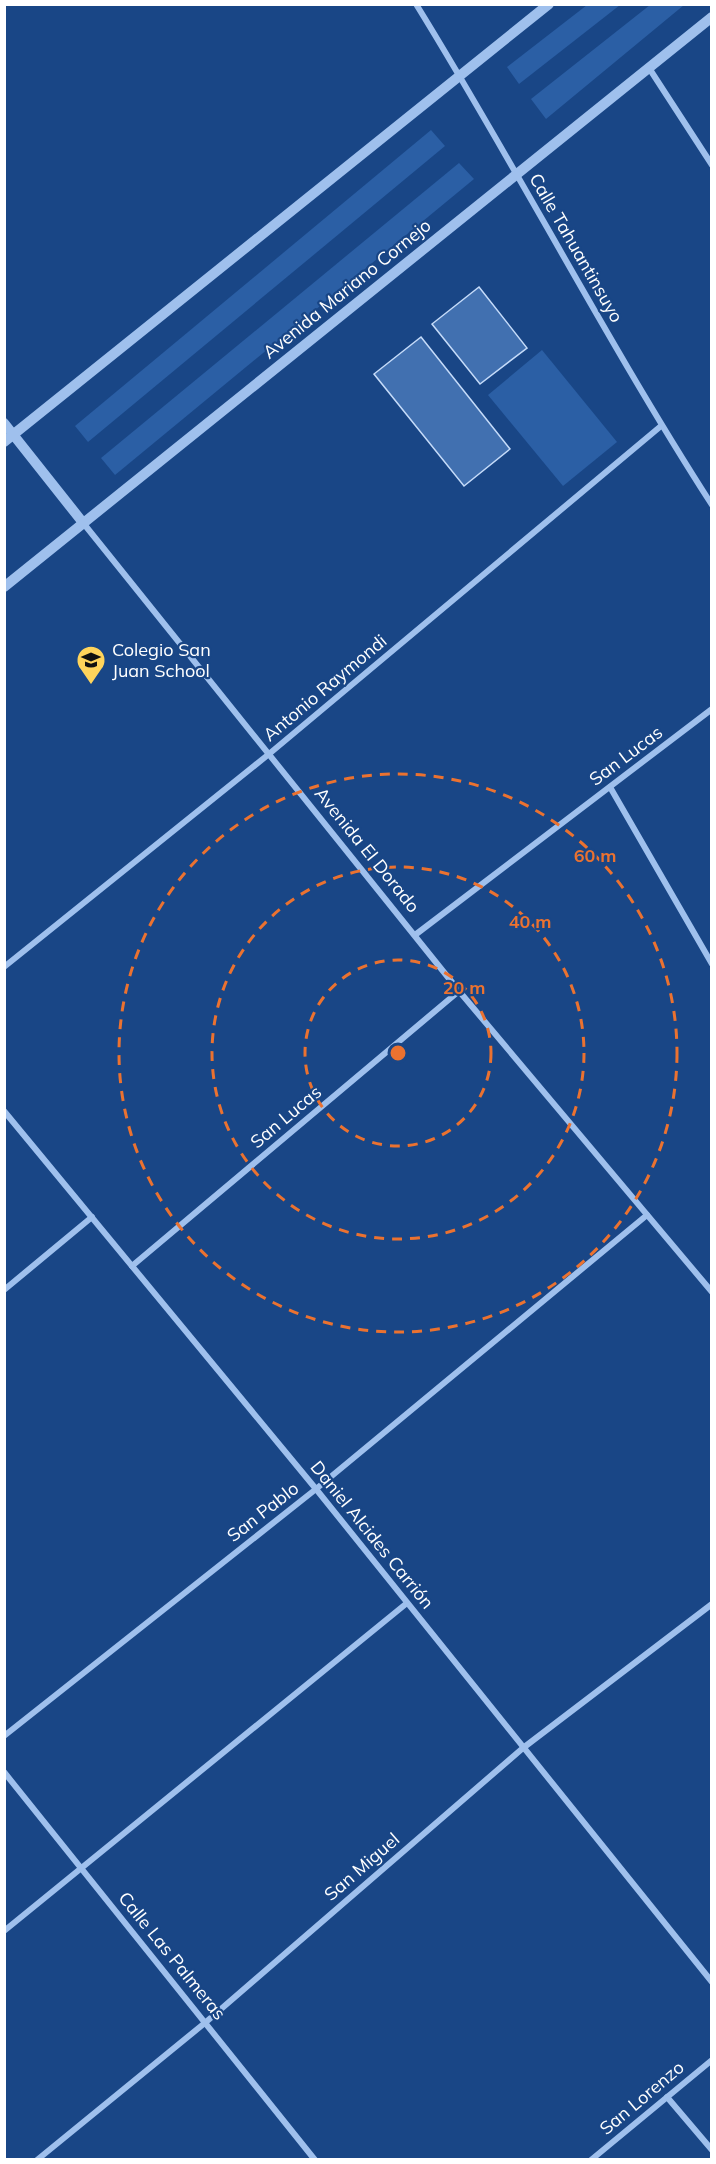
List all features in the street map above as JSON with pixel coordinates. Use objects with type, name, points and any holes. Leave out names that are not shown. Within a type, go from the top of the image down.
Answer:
[{"type":"street","name":"Calle Tahuantinsuyo","points":[[416,4],[461,77],[661,426],[711,505]]},
{"type":"street","points":[[4,442],[549,4]]},
{"type":"street","name":"Avenida Mariano Cornejo","points":[[4,587],[711,17]]},
{"type":"street","points":[[649,68],[711,165]]},
{"type":"street","name":"Avenida El Dorado","points":[[4,423],[459,991],[711,1292]]},
{"type":"street","name":"Antonio Raymondi","points":[[4,967],[270,754],[661,426]]},
{"type":"street","name":"San Lucas","points":[[415,935],[711,709]]},
{"type":"street","points":[[610,787],[711,964]]},
{"type":"street","name":"San Lucas","points":[[132,1266],[459,991]]},
{"type":"street","name":"Daniel Alcides Carrión","points":[[4,1111],[316,1489],[711,1982]]},
{"type":"street","name":"San Pablo","points":[[4,1736],[316,1489],[646,1215]]},
{"type":"street","points":[[4,1290],[92,1217]]},
{"type":"street","points":[[4,1931],[407,1603]]},
{"type":"street","name":"San Miguel","points":[[36,2160],[206,2022],[523,1748],[711,1604]]},
{"type":"street","name":"Calle Las Palmeras","points":[[4,1772],[315,2160]]},
{"type":"street","name":"San Lorenzo","points":[[591,2160],[711,2060]]},
{"type":"street","points":[[667,2097],[711,2150]]},
{"type":"shaded area","points":[[587,5],[620,5],[519,84],[507,67]]},
{"type":"shaded area","points":[[650,5],[684,5],[546,119],[531,99]]},
{"type":"shaded area","points":[[431,130],[445,146],[88,442],[75,426]]},
{"type":"shaded area","points":[[459,163],[474,179],[115,475],[101,458]]},
{"type":"shaded area","points":[[542,350],[617,442],[563,486],[488,395]]},
{"type":"building","points":[[479,287],[527,348],[480,384],[432,324]]},
{"type":"building","points":[[421,337],[510,449],[464,486],[374,374]]},
{"type":"place","name":"Colegio San Juan School","points":[[91,686]]}]
